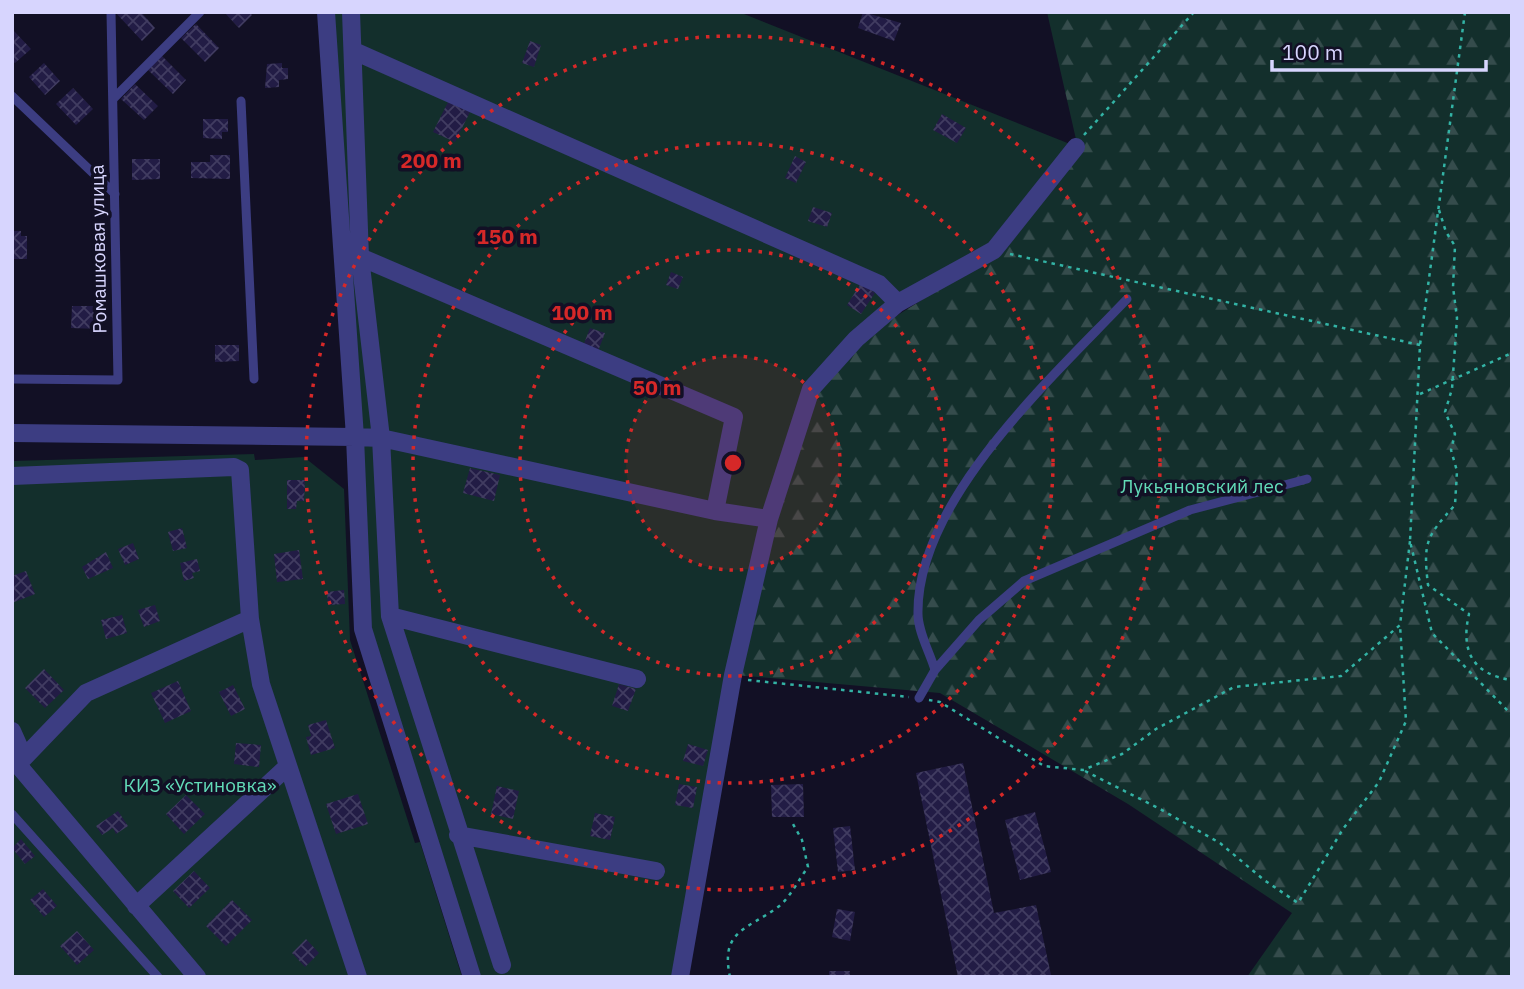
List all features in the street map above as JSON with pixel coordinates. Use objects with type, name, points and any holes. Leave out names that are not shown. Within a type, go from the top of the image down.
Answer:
[{"type":"street","points":[[326,12],[355,437],[363,629],[472,977]]},
{"type":"street","points":[[351,12],[360,257],[381,438],[390,616],[458,835],[502,965]]},
{"type":"street","points":[[354,51],[879,284],[898,303]]},
{"type":"street","points":[[680,977],[733,678],[769,519],[811,389],[856,338],[898,303],[994,250],[1076,147]]},
{"type":"street","points":[[360,257],[734,417],[715,511]]},
{"type":"street","points":[[12,433],[381,438],[715,511],[769,519]]},
{"type":"street","points":[[12,476],[234,467],[240,470],[250,619],[261,684],[286,767],[358,977]]},
{"type":"street","points":[[390,616],[637,679]]},
{"type":"street","points":[[15,766],[86,693],[250,619]]},
{"type":"street","points":[[12,731],[20,749],[15,766]]},
{"type":"street","points":[[15,766],[197,977]]},
{"type":"street","points":[[136,906],[286,767]]},
{"type":"street","points":[[458,835],[656,871]]},
{"type":"lane","name":"Ромашковая улица","points":[[12,379],[118,380],[111,12]]},
{"type":"lane","points":[[113,99],[200,12]]},
{"type":"lane","points":[[12,96],[114,194]]},
{"type":"lane","points":[[241,101],[254,379]]},
{"type":"lane","points":[[935,670],[917,617],[919,592],[936,532],[955,497],[1013,421],[1127,299]]},
{"type":"lane","points":[[919,698],[935,670],[979,620],[1024,581],[1190,510],[1307,479]]},
{"type":"lane","points":[[12,814],[158,977]]},
{"type":"path","points":[[1076,147],[1092,122],[1194,12]]},
{"type":"path","points":[[733,678],[940,702],[1044,766],[1083,770],[1160,808],[1220,844],[1264,880],[1298,903],[1343,830],[1379,782],[1406,721],[1400,625],[1410,541],[1420,394],[1420,345],[1465,12]]},
{"type":"path","points":[[1438,208],[1446,232],[1455,246],[1452,287],[1457,318],[1453,380],[1445,412],[1455,434],[1451,450],[1457,471],[1455,505],[1438,523],[1424,550],[1428,585],[1469,614],[1465,630],[1471,659],[1491,677],[1512,680]]},
{"type":"path","points":[[994,250],[1420,345]]},
{"type":"path","points":[[1420,394],[1512,353]]},
{"type":"path","points":[[1410,541],[1432,633],[1512,715]]},
{"type":"path","points":[[1083,770],[1122,754],[1156,729],[1234,687],[1341,676],[1400,625]]},
{"type":"path","points":[[730,977],[726,956],[737,930],[780,906],[808,867],[802,840],[793,824]]},
{"type":"green space","points":[[326,12],[739,12],[1075,146],[990,246],[895,300],[808,387],[784,457],[680,977],[472,977],[363,629]]},
{"type":"green space","name":"Лукьяновский лес","points":[[1047,12],[1512,12],[1512,977],[1247,977],[1292,913],[1128,804],[940,693],[735,675],[813,390],[858,340],[997,253],[1078,148]]},
{"type":"green space","name":"КИЗ «Устиновка»","points":[[254,454],[255,460],[304,457],[344,489],[350,640],[415,843],[420,842],[462,977],[12,977],[12,461]]},
{"type":"building","points":[[115,12],[141,12],[155,28],[142,41]]},
{"type":"building","points":[[224,12],[249,12],[252,15],[239,28]]},
{"type":"building","points":[[863,12],[901,23],[894,41],[858,28]]},
{"type":"building","points":[[196,24],[219,48],[205,62],[181,38]]},
{"type":"building","points":[[14,31],[31,49],[15,63],[12,61]]},
{"type":"building","points":[[530,41],[541,45],[534,67],[522,63]]},
{"type":"building","points":[[162,56],[186,80],[173,94],[148,70]]},
{"type":"building","points":[[44,63],[60,81],[45,95],[29,77]]},
{"type":"building","points":[[282,63],[282,68],[288,68],[288,79],[279,80],[279,87],[265,88],[267,64]]},
{"type":"building","points":[[135,84],[158,106],[144,120],[121,99]]},
{"type":"building","points":[[73,88],[93,109],[76,125],[56,104]]},
{"type":"building","points":[[448,102],[470,112],[455,142],[433,132]]},
{"type":"building","points":[[942,114],[966,128],[957,143],[933,130]]},
{"type":"building","points":[[203,119],[228,119],[228,132],[222,132],[222,139],[203,138]]},
{"type":"building","points":[[210,155],[230,155],[230,179],[191,178],[191,162],[210,162]]},
{"type":"building","points":[[795,156],[806,162],[796,183],[785,178]]},
{"type":"building","points":[[132,159],[160,159],[160,179],[132,180]]},
{"type":"building","points":[[813,207],[832,213],[827,227],[808,221]]},
{"type":"building","points":[[12,231],[21,231],[21,236],[27,236],[27,259],[12,259]]},
{"type":"building","points":[[671,272],[683,277],[678,289],[666,285]]},
{"type":"building","points":[[861,283],[875,293],[861,314],[847,305]]},
{"type":"building","points":[[72,306],[97,306],[97,329],[71,328]]},
{"type":"building","points":[[590,328],[605,333],[598,351],[583,346]]},
{"type":"building","points":[[215,345],[239,345],[239,361],[215,362]]},
{"type":"building","points":[[470,468],[500,475],[494,501],[463,493]]},
{"type":"building","points":[[287,480],[305,480],[304,501],[297,501],[296,509],[287,509]]},
{"type":"building","points":[[182,528],[187,548],[173,551],[168,532]]},
{"type":"building","points":[[133,543],[139,559],[125,565],[118,549]]},
{"type":"building","points":[[299,550],[303,579],[277,582],[274,554]]},
{"type":"building","points":[[106,552],[113,568],[88,579],[82,567]]},
{"type":"building","points":[[197,559],[200,571],[192,573],[194,578],[184,581],[180,563]]},
{"type":"building","points":[[26,571],[35,594],[12,603],[12,576]]},
{"type":"building","points":[[344,590],[345,604],[328,605],[327,592]]},
{"type":"building","points":[[155,605],[160,621],[144,627],[138,610]]},
{"type":"building","points":[[122,615],[127,633],[106,639],[101,620]]},
{"type":"building","points":[[44,669],[64,690],[45,708],[25,688]]},
{"type":"building","points":[[178,681],[191,711],[165,723],[151,693]]},
{"type":"building","points":[[619,684],[636,689],[628,711],[612,706]]},
{"type":"building","points":[[233,685],[245,709],[231,716],[219,692]]},
{"type":"building","points":[[326,720],[335,748],[311,755],[306,737],[311,736],[308,725]]},
{"type":"building","points":[[236,743],[261,745],[259,767],[234,764]]},
{"type":"building","points":[[688,744],[708,750],[703,766],[683,761]]},
{"type":"building","points":[[963,763],[994,913],[1036,905],[1051,975],[958,977],[916,773]]},
{"type":"building","points":[[679,784],[697,787],[693,808],[675,805]]},
{"type":"building","points":[[803,784],[804,817],[772,817],[771,785]]},
{"type":"building","points":[[497,786],[519,791],[513,819],[491,814]]},
{"type":"building","points":[[358,794],[368,824],[336,834],[326,804]]},
{"type":"building","points":[[186,795],[205,814],[184,834],[166,814]]},
{"type":"building","points":[[118,811],[128,826],[116,834],[113,828],[102,835],[96,826]]},
{"type":"building","points":[[1035,812],[1051,872],[1020,880],[1005,820]]},
{"type":"building","points":[[595,813],[615,817],[610,840],[590,836]]},
{"type":"building","points":[[850,826],[855,870],[838,872],[833,828]]},
{"type":"building","points":[[21,839],[35,856],[25,864],[12,848]]},
{"type":"building","points":[[194,871],[210,888],[189,908],[173,891]]},
{"type":"building","points":[[43,889],[57,906],[44,917],[30,900]]},
{"type":"building","points":[[232,900],[252,920],[226,946],[206,926]]},
{"type":"building","points":[[837,909],[855,912],[850,941],[832,937]]},
{"type":"building","points":[[77,931],[94,950],[77,965],[60,946]]},
{"type":"building","points":[[306,939],[319,953],[305,967],[292,953]]},
{"type":"building","points":[[829,971],[850,971],[850,977],[829,977]]}]
